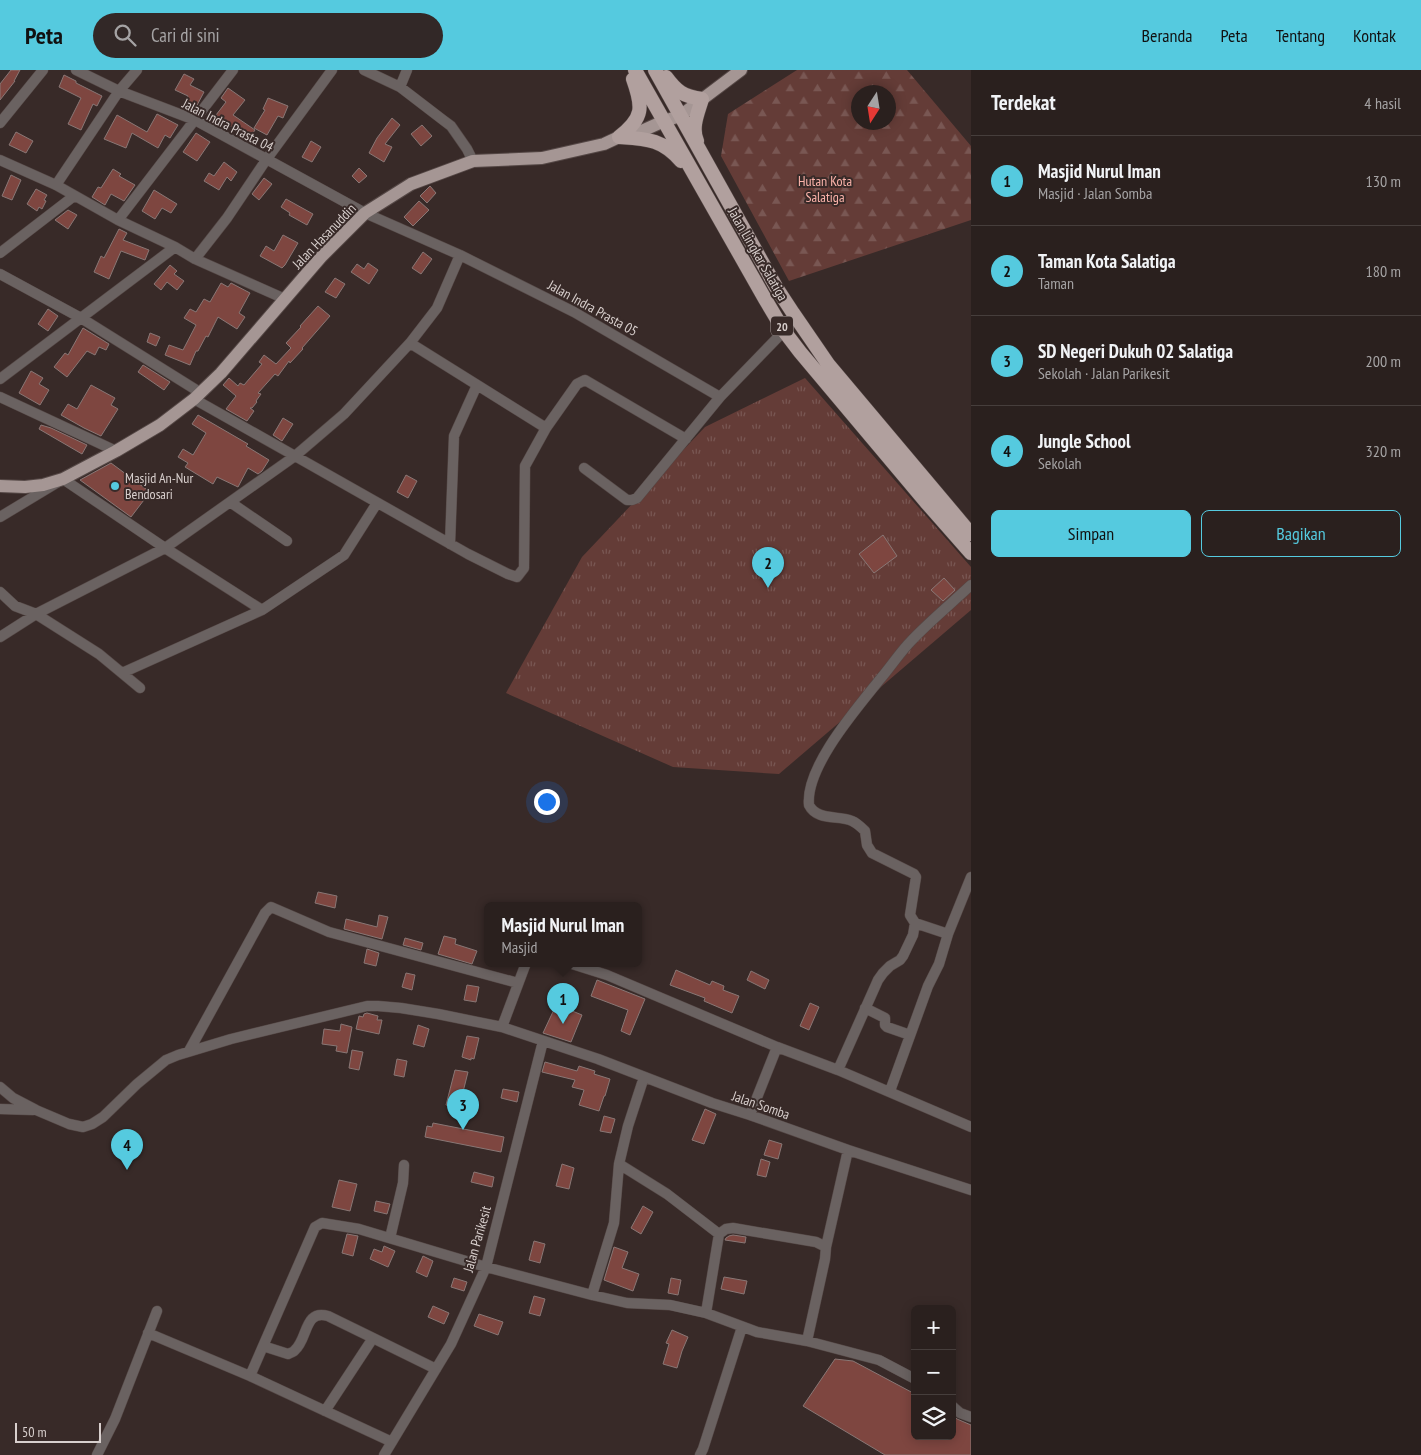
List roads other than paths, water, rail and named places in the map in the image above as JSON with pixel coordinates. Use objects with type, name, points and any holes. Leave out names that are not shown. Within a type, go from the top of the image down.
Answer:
[{"type":"highway","points":[[619,137],[634,124],[638,115],[638,94],[630,70]]},
{"type":"highway","name":"Jalan Lingkar Salatiga","points":[[634,70],[784,331],[926,502],[971,553]]},
{"type":"highway","name":"Jalan Lingkar Salatiga","points":[[654,70],[776,287],[793,313],[828,364],[971,534]]},
{"type":"highway","points":[[661,70],[681,93],[702,99],[694,130],[695,137],[708,164]]},
{"type":"highway","points":[[619,137],[662,144],[674,153],[698,181]]},
{"type":"main road","name":"Jalan Hasanuddin","points":[[0,486],[25,487],[44,485],[63,479],[116,452],[160,425],[198,396],[222,373],[321,257],[364,213],[411,184],[473,161],[542,158],[604,144],[680,116],[740,70]]},
{"type":"street","points":[[0,123],[43,70]]},
{"type":"street","name":"Jalan Indra Prasta 04","points":[[76,70],[119,91],[195,120],[364,213]]},
{"type":"street","points":[[56,185],[119,91],[137,70]]},
{"type":"street","points":[[118,220],[234,70]]},
{"type":"street","points":[[195,259],[227,218],[266,160],[332,70]]},
{"type":"street","points":[[364,70],[400,87],[451,126],[473,161]]},
{"type":"street","points":[[400,87],[407,70]]},
{"type":"street","points":[[0,160],[56,185],[118,220],[175,247],[195,259],[285,299]]},
{"type":"street","points":[[0,253],[74,196]]},
{"type":"street","name":"Jalan Indra Prasta 05","points":[[364,213],[460,255],[574,312],[720,397]]},
{"type":"street","points":[[0,379],[175,247]]},
{"type":"street","points":[[0,637],[36,614],[165,548],[295,456],[344,414],[410,343],[437,308],[460,255]]},
{"type":"street","points":[[0,274],[81,318],[198,396],[295,456],[450,544],[517,577],[524,568],[525,466],[546,428],[577,384],[585,380],[686,439]]},
{"type":"street","points":[[584,468],[627,500],[637,498],[720,397],[784,331]]},
{"type":"street","points":[[410,343],[546,428]]},
{"type":"street","points":[[450,544],[454,436],[477,385]]},
{"type":"street","points":[[0,397],[116,452]]},
{"type":"street","points":[[0,517],[63,479],[165,548],[262,610]]},
{"type":"street","points":[[230,502],[288,541]]},
{"type":"street","points":[[122,673],[262,610],[344,556],[377,503]]},
{"type":"street","points":[[948,934],[915,922],[910,915],[916,877],[914,874],[872,853],[867,845],[865,831],[853,821],[815,813],[809,805],[809,795],[819,766],[833,742],[867,696],[912,640],[971,585]]},
{"type":"street","points":[[0,592],[15,606],[36,614],[99,654],[140,688]]},
{"type":"street","points":[[890,1091],[930,981],[939,964],[948,934],[971,877]]},
{"type":"street","points":[[189,1051],[265,913],[271,907],[329,932],[518,983]]},
{"type":"street","points":[[838,1070],[865,1008],[883,973],[903,956],[913,935],[915,922]]},
{"type":"street","points":[[502,1027],[524,967]]},
{"type":"street","points":[[582,967],[607,975],[777,1047],[890,1091],[971,1127]]},
{"type":"street","name":"Jalan Somba","points":[[6,1092],[36,1110],[69,1124],[83,1127],[103,1117],[137,1084],[166,1060],[231,1039],[367,1006],[378,1006],[502,1027],[598,1059],[712,1103],[971,1190]]},
{"type":"street","points":[[865,1008],[885,1018],[885,1025],[887,1027],[910,1035]]},
{"type":"street","name":"Jalan Parikesit","points":[[384,1455],[451,1344],[486,1266],[543,1041]]},
{"type":"street","points":[[750,1115],[777,1047]]},
{"type":"street","points":[[592,1295],[614,1223],[620,1164],[628,1126],[644,1077]]},
{"type":"street","points":[[0,1109],[36,1110]]},
{"type":"street","points":[[807,1341],[848,1150]]},
{"type":"street","points":[[620,1164],[667,1194],[719,1234]]},
{"type":"street","points":[[390,1238],[403,1183],[404,1165]]},
{"type":"street","points":[[250,1376],[315,1227],[322,1223],[359,1229],[627,1304],[670,1306],[706,1313],[764,1334],[807,1341],[879,1360],[911,1377]]},
{"type":"street","points":[[706,1313],[719,1234],[726,1229],[733,1228],[816,1242],[826,1247]]},
{"type":"street","points":[[97,1455],[115,1418],[157,1311]]},
{"type":"street","points":[[263,1346],[288,1354],[295,1351],[311,1319],[320,1314],[328,1316],[436,1369]]},
{"type":"street","points":[[700,1455],[742,1327]]},
{"type":"street","points":[[148,1333],[250,1376],[392,1442]]},
{"type":"street","points":[[325,1411],[373,1338]]},
{"type":"street","points":[[956,1410],[971,1417]]},
{"type":"place","name":"Masjid An-Nur Bendosari","points":[[115,486]]},
{"type":"place","name":"Taman Kota Salatiga","points":[[768,588]]},
{"type":"place","name":"Masjid Nurul Iman","points":[[563,1024]]},
{"type":"place","name":"SD Negeri Dukuh 02 Salatiga","points":[[463,1130]]},
{"type":"place","name":"Jungle School","points":[[127,1170]]},
{"type":"park label","name":"Hutan Kota Salatiga","points":[[825,190]]}]
